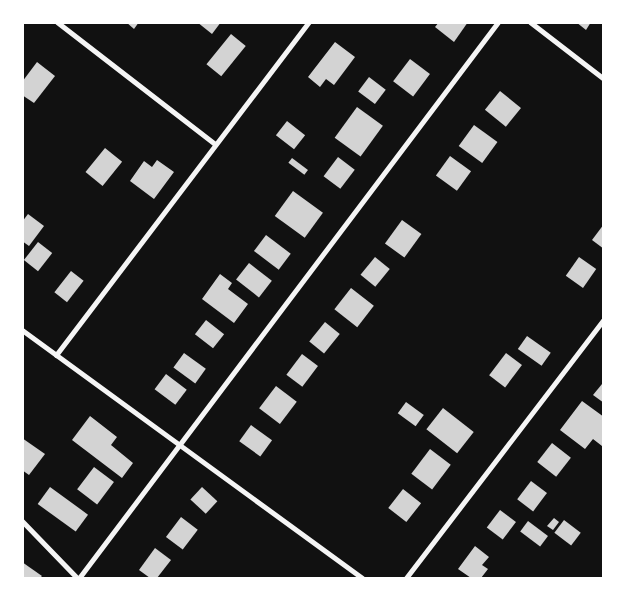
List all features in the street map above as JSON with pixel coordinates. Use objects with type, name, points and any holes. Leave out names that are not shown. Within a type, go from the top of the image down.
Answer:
[{"type":"street","points":[[57,22],[215,144]]},
{"type":"street","points":[[56,355],[309,22]]},
{"type":"street","points":[[22,521],[78,578],[498,22]]},
{"type":"street","points":[[530,22],[604,79]]},
{"type":"street","points":[[406,578],[604,319]]},
{"type":"street","points":[[22,330],[362,578]]},
{"type":"building","points":[[126,22],[139,22],[134,29]]},
{"type":"building","points":[[197,22],[221,22],[212,34]]},
{"type":"building","points":[[439,22],[468,22],[454,42],[435,27]]},
{"type":"building","points":[[576,22],[591,22],[586,30]]},
{"type":"building","points":[[231,34],[246,46],[221,76],[206,64]]},
{"type":"building","points":[[335,42],[355,57],[334,85],[326,79],[320,87],[308,77]]},
{"type":"building","points":[[410,59],[430,74],[413,96],[393,81]]},
{"type":"building","points":[[37,62],[55,76],[34,103],[22,95],[22,82]]},
{"type":"building","points":[[369,77],[386,90],[375,104],[358,91]]},
{"type":"building","points":[[500,91],[521,108],[506,127],[485,110]]},
{"type":"building","points":[[357,107],[383,126],[361,157],[335,138]]},
{"type":"building","points":[[287,121],[305,135],[294,149],[276,135]]},
{"type":"building","points":[[474,125],[497,142],[482,163],[459,146]]},
{"type":"building","points":[[105,148],[122,162],[103,186],[85,172]]},
{"type":"building","points":[[450,156],[471,171],[457,191],[436,175]]},
{"type":"building","points":[[338,157],[355,170],[340,189],[324,176]]},
{"type":"building","points":[[292,158],[308,170],[304,175],[288,163]]},
{"type":"building","points":[[157,160],[174,172],[154,199],[130,181],[144,161],[152,167]]},
{"type":"building","points":[[293,191],[323,213],[305,238],[275,216]]},
{"type":"building","points":[[28,214],[44,226],[29,246],[22,241],[22,222]]},
{"type":"building","points":[[402,220],[421,234],[404,258],[385,243]]},
{"type":"building","points":[[604,224],[604,249],[592,240]]},
{"type":"building","points":[[266,235],[291,254],[279,270],[254,251]]},
{"type":"building","points":[[38,242],[52,253],[38,271],[24,260]]},
{"type":"building","points":[[375,257],[390,269],[375,287],[361,275]]},
{"type":"building","points":[[579,257],[596,269],[583,288],[566,276]]},
{"type":"building","points":[[249,263],[272,281],[259,297],[236,280]]},
{"type":"building","points":[[71,271],[84,281],[67,302],[54,292]]},
{"type":"building","points":[[220,274],[232,283],[228,289],[248,304],[234,323],[202,299]]},
{"type":"building","points":[[351,288],[374,306],[357,327],[334,309]]},
{"type":"building","points":[[206,320],[224,334],[213,348],[195,334]]},
{"type":"building","points":[[325,322],[340,334],[324,353],[309,341]]},
{"type":"building","points":[[527,336],[551,353],[542,366],[518,349]]},
{"type":"building","points":[[184,353],[206,369],[195,383],[173,368]]},
{"type":"building","points":[[506,353],[522,365],[505,387],[489,375]]},
{"type":"building","points":[[302,354],[318,366],[302,387],[286,375]]},
{"type":"building","points":[[166,374],[187,390],[175,405],[155,389]]},
{"type":"building","points":[[602,384],[604,385],[604,403],[593,395]]},
{"type":"building","points":[[276,386],[297,402],[280,424],[259,408]]},
{"type":"building","points":[[582,401],[604,417],[602,446],[593,439],[585,449],[560,430]]},
{"type":"building","points":[[406,402],[424,415],[416,426],[398,413]]},
{"type":"building","points":[[443,408],[474,432],[457,453],[426,429]]},
{"type":"building","points":[[90,416],[117,437],[111,445],[133,463],[122,478],[72,440]]},
{"type":"building","points":[[251,425],[272,440],[260,456],[239,441]]},
{"type":"building","points":[[22,438],[45,454],[29,475],[22,470]]},
{"type":"building","points":[[552,443],[571,458],[556,477],[537,462]]},
{"type":"building","points":[[430,449],[451,465],[432,489],[411,474]]},
{"type":"building","points":[[94,467],[114,482],[97,504],[77,489]]},
{"type":"building","points":[[531,481],[547,493],[533,511],[517,499]]},
{"type":"building","points":[[50,487],[88,515],[76,532],[38,504]]},
{"type":"building","points":[[202,487],[217,501],[206,514],[190,499]]},
{"type":"building","points":[[403,489],[421,503],[406,522],[388,508]]},
{"type":"building","points":[[500,510],[516,522],[503,540],[487,528]]},
{"type":"building","points":[[181,517],[198,530],[183,550],[166,537]]},
{"type":"building","points":[[554,518],[559,522],[553,530],[547,526]]},
{"type":"building","points":[[564,520],[581,533],[571,545],[554,533]]},
{"type":"building","points":[[528,521],[548,536],[540,546],[520,531]]},
{"type":"building","points":[[475,546],[489,557],[482,565],[488,569],[481,578],[471,578],[458,569]]},
{"type":"building","points":[[155,548],[171,560],[157,578],[150,578],[139,570]]},
{"type":"building","points":[[22,562],[42,576],[40,578],[22,578]]}]
